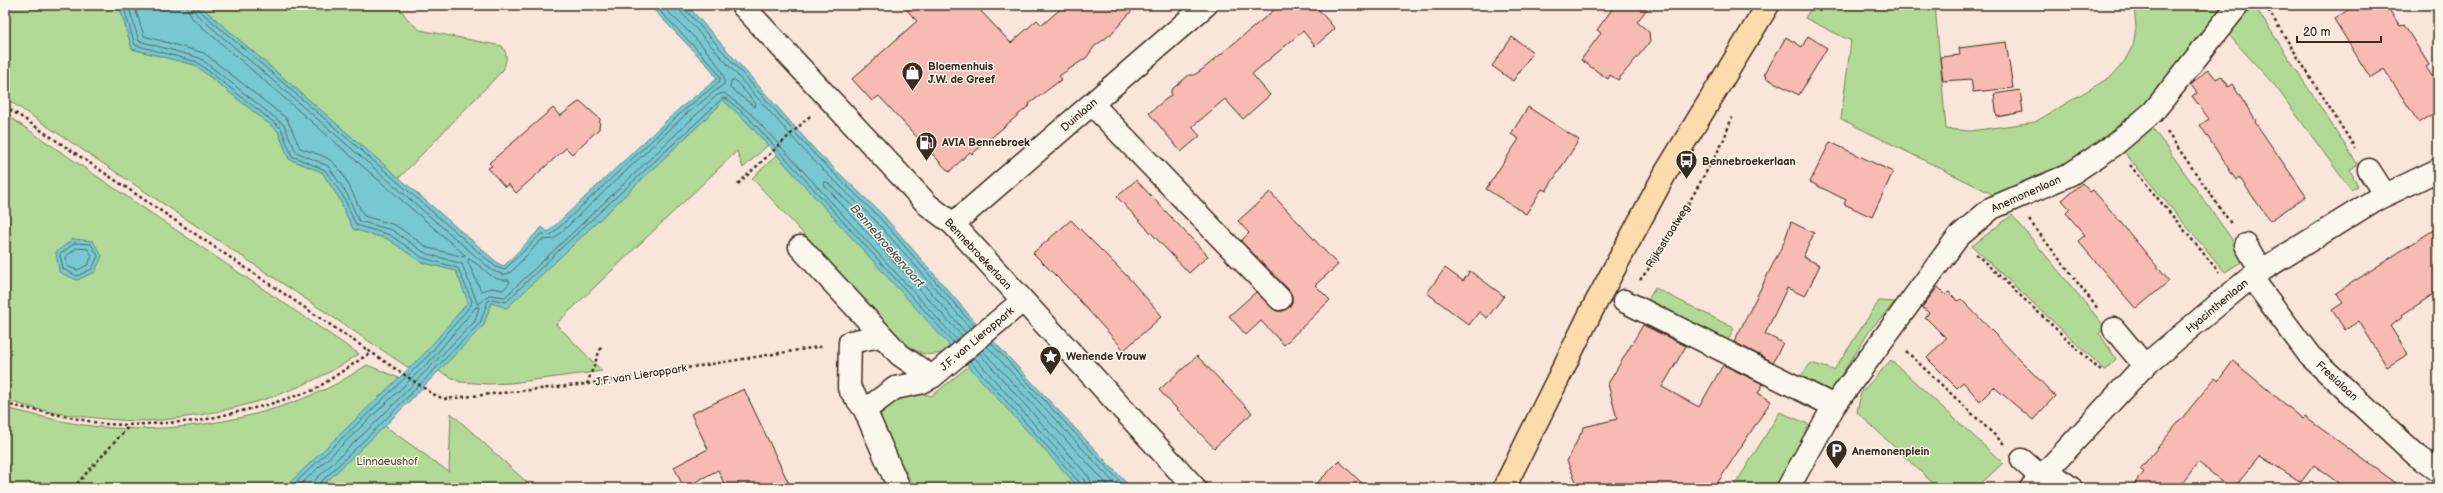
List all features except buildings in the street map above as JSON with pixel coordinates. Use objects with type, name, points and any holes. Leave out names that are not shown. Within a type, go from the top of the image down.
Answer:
[{"type":"main road","points":[[1504,488],[1588,319],[1666,172],[1768,5]]},
{"type":"street","name":"Bennebroekerlaan","points":[[742,5],[928,205],[952,224],[1021,302],[1195,488]]},
{"type":"street","name":"Duinlaan","points":[[952,224],[1206,5]]},
{"type":"street","name":"Anemonenlaan","points":[[1788,488],[1834,406],[1889,334],[1958,237],[1992,208],[2069,175],[2114,145],[2153,112],[2238,5]]},
{"type":"street","points":[[1092,104],[1280,299]]},
{"type":"street","points":[[2369,170],[2385,195]]},
{"type":"street","name":"Hyacinthenlaan","points":[[2040,478],[2145,366],[2256,274],[2385,195],[2438,170]]},
{"type":"street","name":"Fresialaan","points":[[2246,245],[2256,274],[2310,356],[2416,455],[2438,471]]},
{"type":"street","name":"J.F. van Lieroppark","points":[[800,247],[900,355],[932,377]]},
{"type":"street","points":[[1624,301],[1834,406]]},
{"type":"street","name":"J.F. van Lieroppark","points":[[865,410],[895,388],[919,383],[932,377],[1021,302]]},
{"type":"street","points":[[2114,329],[2145,366]]},
{"type":"street","points":[[881,336],[850,342],[849,388],[865,410],[899,488]]},
{"type":"street","points":[[2022,460],[2040,478],[2070,488]]},
{"type":"path","points":[[2265,5],[2369,170]]},
{"type":"path","points":[[2434,5],[2438,12]]},
{"type":"path","name":"J.F. van Lieroppark","points":[[5,106],[370,353],[444,400],[587,384],[850,342]]},
{"type":"path","name":"Rijksstraatweg","points":[[1624,301],[1660,254],[1723,142],[1734,110]]},
{"type":"path","points":[[2153,112],[2246,245]]},
{"type":"path","points":[[738,184],[805,121]]},
{"type":"path","points":[[2114,145],[2235,291]]},
{"type":"path","points":[[2012,199],[2114,329]]},
{"type":"path","points":[[1958,237],[2121,390]]},
{"type":"path","points":[[1889,334],[2022,460]]},
{"type":"path","points":[[587,384],[601,347]]},
{"type":"path","points":[[5,404],[103,424],[129,425],[199,421],[267,405],[314,390],[370,353]]},
{"type":"path","points":[[73,488],[129,425]]},
{"type":"green space","points":[[5,5],[119,5],[132,49],[195,65],[278,131],[289,159],[322,172],[339,198],[353,229],[388,239],[421,262],[456,271],[507,307],[724,101],[745,120],[768,145],[743,168],[737,151],[556,324],[602,371],[511,383],[489,384],[460,382],[429,366],[409,368],[5,98]]},
{"type":"green space","points":[[199,5],[397,5],[410,22],[420,30],[502,46],[506,55],[506,60],[503,70],[399,178]]},
{"type":"green space","points":[[1813,5],[1935,5],[1946,129],[1970,131],[2035,122],[2112,76],[2124,62],[2133,45],[2136,28],[2134,5],[2226,5],[2160,94],[2095,148],[2000,198],[1841,119],[1851,41],[1805,18]]},
{"type":"green space","points":[[2245,5],[2254,5],[2358,165],[2350,170],[2358,186],[2351,190],[2276,87],[2227,33]]},
{"type":"green space","points":[[5,114],[359,354],[336,368],[289,391],[239,407],[187,417],[149,421],[112,420],[49,412],[5,400]]},
{"type":"green space","points":[[2152,127],[2246,259],[2225,272],[2119,146]]},
{"type":"green space","points":[[777,155],[950,345],[945,352],[939,354],[922,353],[901,340],[752,178]]},
{"type":"green space","points":[[2012,215],[2106,328],[2099,333],[2116,359],[2105,370],[1972,246]]},
{"type":"green space","points":[[1655,288],[1734,328],[1726,344],[1646,303]]},
{"type":"green space","points":[[1879,301],[1895,302],[1871,329],[1831,391],[1801,376],[1811,363],[1834,370]]},
{"type":"green space","points":[[1891,360],[2003,463],[1976,488],[1938,488],[1857,412],[1861,393]]},
{"type":"green space","name":"Linnaeushof","points":[[367,365],[399,378],[383,393],[385,426],[449,472],[451,413],[533,488],[5,488],[5,408],[58,420],[99,427],[140,429],[195,425],[250,415],[303,399],[333,386]]},
{"type":"green space","points":[[969,366],[1079,488],[915,488],[880,427],[881,414],[902,392],[913,391],[932,396]]},
{"type":"green space","points":[[1780,412],[1815,427],[1781,488],[1733,488]]},
{"type":"water","name":"Bennebroekervaart","points":[[119,5],[199,5],[499,264],[504,266],[542,227],[548,232],[679,109],[717,79],[710,68],[649,5],[687,5],[817,152],[883,215],[971,317],[1131,488],[1079,488],[745,120],[724,101],[507,308],[491,303],[484,325],[385,426],[320,488],[284,488],[425,353],[468,302],[456,271],[421,262],[388,239],[353,229],[339,198],[322,172],[289,159],[278,131],[195,65],[132,49]]},
{"type":"water","points":[[73,239],[93,241],[102,256],[95,272],[77,280],[59,272],[56,252]]},
{"type":"place","name":"Bloemenhuis J.W. de Greef","points":[[913,92]]},
{"type":"place","name":"AVIA Bennebroek","points":[[927,162]]},
{"type":"place","name":"Bennebroekerlaan","points":[[1687,180]]},
{"type":"place","name":"Wenende Vrouw","points":[[1050,376]]},
{"type":"place","name":"Anemonenplein","points":[[1836,470]]}]
